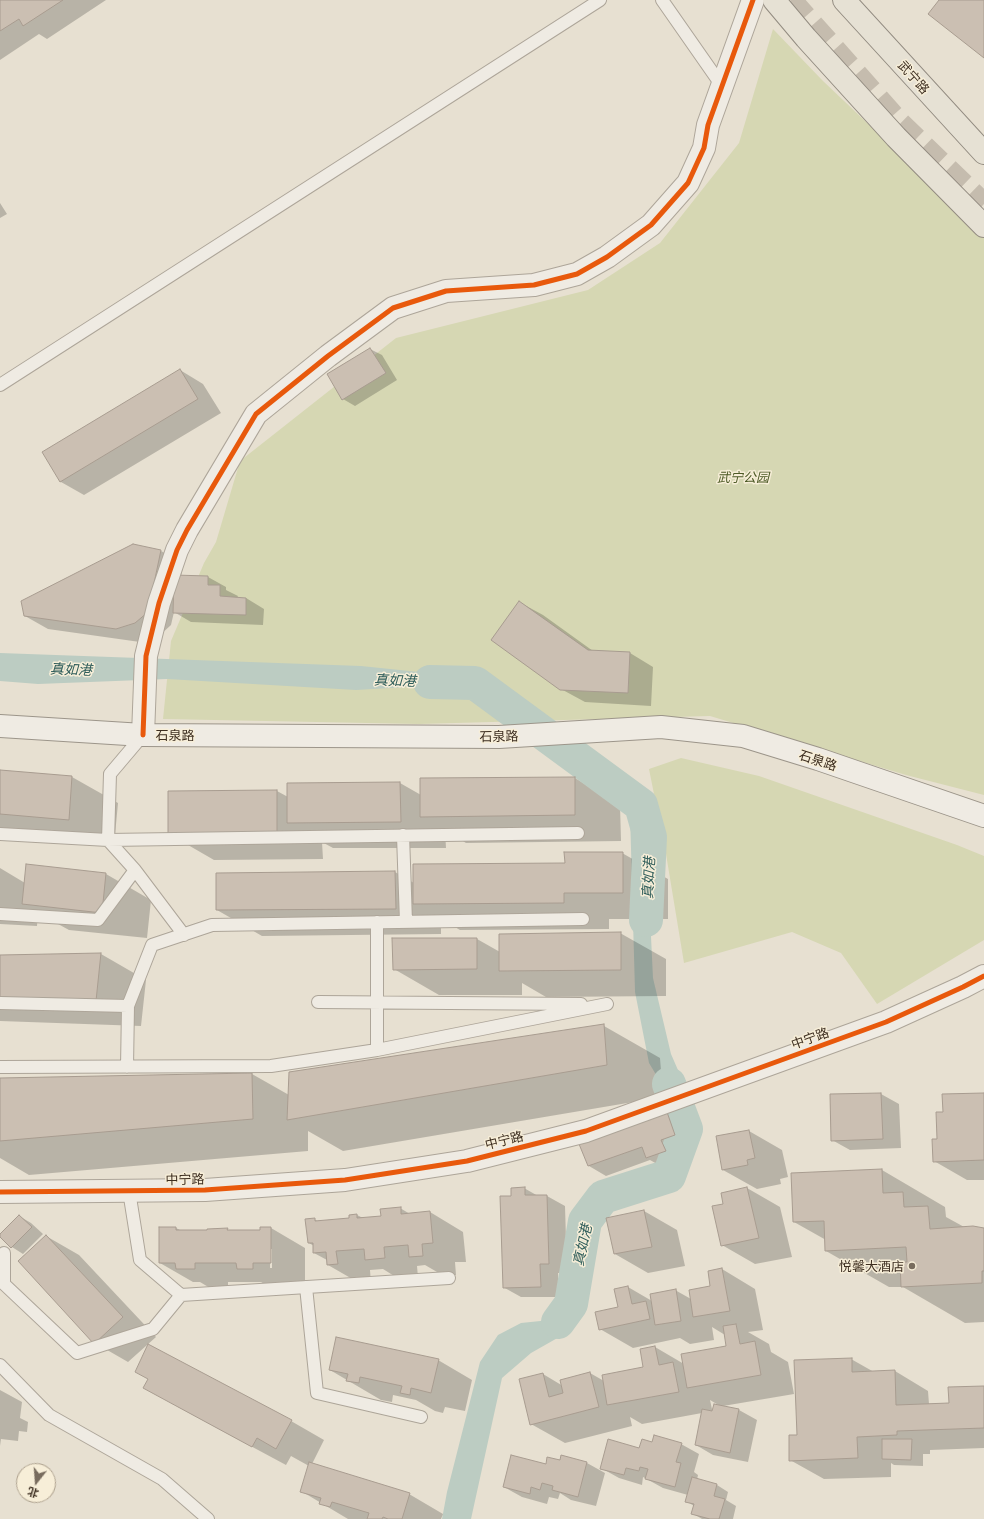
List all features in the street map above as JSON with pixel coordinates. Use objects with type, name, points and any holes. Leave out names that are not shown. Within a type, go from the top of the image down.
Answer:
[{"type":"main road","points":[[774,0],[896,138],[984,226]]},
{"type":"main road","name":"武宁路","points":[[844,0],[984,153]]},
{"type":"street","points":[[143,735],[146,656],[159,603],[177,550],[187,530],[256,414],[328,356],[393,308],[446,291],[534,285],[577,274],[607,257],[651,225],[688,183],[704,148],[708,125],[753,0]]},
{"type":"street","name":"石泉路","points":[[0,726],[143,735],[499,737],[661,727],[743,736],[818,759],[984,816]]},
{"type":"street","name":"中宁路","points":[[0,1192],[205,1190],[346,1180],[466,1161],[586,1131],[886,1022],[984,976]]},
{"type":"lane","points":[[0,385],[600,0]]},
{"type":"lane","points":[[662,0],[722,86]]},
{"type":"lane","points":[[143,735],[110,774],[108,840],[135,870],[184,935]]},
{"type":"lane","points":[[0,834],[108,840],[578,833]]},
{"type":"lane","points":[[403,835],[406,922]]},
{"type":"lane","points":[[0,914],[98,920],[135,870]]},
{"type":"lane","points":[[127,1066],[128,1006],[152,945],[212,926],[583,919]]},
{"type":"lane","points":[[377,922],[377,1050]]},
{"type":"lane","points":[[0,1067],[271,1066],[377,1050],[606,1004],[318,1002]]},
{"type":"lane","points":[[0,1003],[128,1006]]},
{"type":"lane","points":[[129,1191],[140,1260],[182,1295],[449,1278]]},
{"type":"lane","points":[[4,1253],[4,1284],[77,1354],[152,1329],[182,1295]]},
{"type":"lane","points":[[306,1287],[316,1393],[421,1417]]},
{"type":"lane","points":[[0,1365],[49,1415],[162,1479],[208,1519]]},
{"type":"green space","name":"武宁公园","points":[[773,29],[823,81],[984,234],[984,795],[906,775],[710,716],[419,724],[163,719],[171,641],[204,563],[216,542],[240,461],[396,338],[588,290],[660,243],[739,143]]},
{"type":"green space","points":[[681,758],[759,776],[957,845],[984,856],[984,940],[877,1004],[841,953],[792,932],[684,963],[666,854],[649,769]]},
{"type":"water","points":[[0,653],[361,666],[477,678],[545,718],[526,721],[475,683],[356,690],[167,679],[38,684],[0,681]]},
{"type":"water","points":[[563,748],[595,758],[641,805],[649,853],[648,874],[653,978],[671,1054],[701,1123],[680,1181],[652,1196],[607,1208],[597,1225],[589,1282],[568,1332],[531,1353],[502,1378],[471,1519],[442,1519],[447,1492],[480,1362],[498,1335],[521,1323],[560,1319],[574,1284],[585,1221],[597,1189],[668,1176],[686,1129],[682,1118],[649,1063],[635,992],[630,813],[545,749]]},
{"type":"building","points":[[0,0],[63,0],[23,26],[19,19],[0,31]]},
{"type":"building","points":[[939,0],[984,0],[984,58],[928,14]]},
{"type":"building","points":[[370,348],[386,373],[342,400],[327,374]]},
{"type":"building","points":[[180,369],[198,399],[60,482],[42,452]]},
{"type":"building","points":[[133,544],[161,550],[148,612],[135,623],[116,629],[24,616],[21,601]]},
{"type":"building","points":[[174,575],[208,576],[208,585],[220,585],[220,596],[246,598],[246,615],[173,613]]},
{"type":"building","points":[[519,601],[588,650],[630,652],[628,693],[560,690],[491,640]]},
{"type":"building","points":[[0,770],[72,776],[69,820],[0,814]]},
{"type":"building","points":[[575,777],[575,815],[420,817],[420,778]]},
{"type":"building","points":[[400,782],[401,822],[287,823],[287,783]]},
{"type":"building","points":[[277,790],[277,833],[168,834],[168,791]]},
{"type":"building","points":[[564,852],[623,852],[623,893],[564,893],[564,903],[413,904],[413,864],[565,863]]},
{"type":"building","points":[[26,864],[106,873],[102,913],[22,904]]},
{"type":"building","points":[[395,871],[396,909],[216,910],[216,873]]},
{"type":"building","points":[[621,932],[621,970],[499,971],[499,934]]},
{"type":"building","points":[[392,938],[477,938],[477,969],[393,970]]},
{"type":"building","points":[[101,953],[96,1001],[0,997],[0,955]]},
{"type":"building","points":[[604,1024],[607,1065],[287,1120],[289,1072]]},
{"type":"building","points":[[252,1073],[253,1119],[0,1141],[0,1078]]},
{"type":"building","points":[[881,1093],[883,1139],[831,1141],[830,1094]]},
{"type":"building","points":[[984,1093],[984,1160],[933,1162],[932,1139],[937,1139],[936,1112],[943,1112],[942,1094]]},
{"type":"building","points":[[667,1112],[675,1135],[661,1140],[666,1151],[646,1158],[642,1147],[588,1166],[579,1144]]},
{"type":"building","points":[[749,1130],[755,1158],[747,1160],[748,1165],[722,1170],[716,1136]]},
{"type":"building","points":[[882,1169],[883,1193],[903,1192],[904,1207],[928,1206],[930,1229],[973,1226],[984,1228],[984,1271],[982,1271],[982,1283],[901,1287],[900,1262],[907,1262],[906,1247],[825,1251],[824,1221],[793,1222],[791,1173]]},
{"type":"building","points":[[525,1187],[525,1195],[547,1195],[549,1264],[540,1264],[541,1287],[503,1288],[500,1196],[511,1196],[511,1188]]},
{"type":"building","points":[[747,1187],[759,1238],[721,1246],[712,1206],[723,1204],[721,1193]]},
{"type":"building","points":[[401,1207],[401,1214],[430,1211],[433,1243],[422,1244],[423,1256],[409,1257],[408,1245],[384,1247],[385,1258],[365,1260],[364,1249],[336,1251],[338,1264],[327,1265],[326,1252],[313,1253],[313,1243],[308,1243],[305,1219],[315,1218],[315,1221],[349,1218],[349,1215],[357,1214],[357,1218],[381,1216],[380,1209]]},
{"type":"building","points":[[644,1210],[652,1247],[614,1254],[606,1218]]},
{"type":"building","points":[[19,1215],[32,1227],[11,1248],[0,1237],[0,1234]]},
{"type":"building","points":[[159,1227],[176,1227],[176,1230],[228,1228],[227,1230],[260,1230],[260,1227],[271,1227],[271,1263],[253,1263],[253,1269],[237,1269],[236,1263],[195,1263],[195,1269],[176,1269],[175,1263],[159,1263]]},
{"type":"building","points":[[46,1235],[123,1317],[94,1344],[18,1261]]},
{"type":"building","points":[[722,1268],[730,1311],[693,1317],[689,1290],[710,1286],[708,1271]]},
{"type":"building","points":[[628,1286],[632,1304],[646,1301],[650,1319],[599,1330],[595,1312],[618,1307],[614,1289]]},
{"type":"building","points":[[676,1289],[681,1321],[655,1325],[650,1294]]},
{"type":"building","points":[[736,1324],[740,1344],[755,1341],[761,1375],[687,1388],[681,1354],[726,1346],[723,1326]]},
{"type":"building","points":[[336,1337],[439,1359],[431,1393],[411,1388],[410,1395],[400,1393],[402,1386],[360,1377],[359,1383],[346,1381],[348,1374],[329,1370]]},
{"type":"building","points":[[148,1344],[292,1420],[276,1449],[257,1438],[252,1447],[143,1388],[148,1379],[135,1372]]},
{"type":"building","points":[[655,1346],[659,1365],[673,1362],[679,1392],[607,1405],[602,1375],[643,1367],[640,1349]]},
{"type":"building","points":[[852,1358],[852,1372],[895,1370],[896,1405],[949,1403],[948,1387],[984,1386],[984,1428],[897,1431],[897,1435],[857,1437],[858,1458],[789,1461],[789,1435],[797,1435],[794,1360]]},
{"type":"building","points":[[590,1372],[599,1407],[530,1425],[519,1379],[543,1373],[549,1397],[563,1393],[560,1380]]},
{"type":"building","points":[[714,1404],[739,1409],[730,1453],[695,1445],[702,1409],[712,1411]]},
{"type":"building","points":[[654,1435],[682,1443],[676,1462],[681,1463],[675,1487],[645,1479],[648,1469],[640,1467],[639,1471],[626,1468],[624,1475],[600,1469],[608,1439],[639,1448],[642,1439],[652,1442]]},
{"type":"building","points":[[882,1439],[912,1439],[911,1460],[882,1459]]},
{"type":"building","points":[[511,1455],[546,1464],[547,1457],[560,1460],[561,1455],[587,1462],[578,1497],[552,1490],[553,1486],[542,1483],[540,1490],[531,1487],[530,1494],[503,1487]]},
{"type":"building","points":[[309,1462],[410,1493],[402,1519],[388,1519],[383,1517],[382,1519],[367,1519],[369,1513],[332,1502],[330,1507],[319,1504],[321,1498],[300,1492]]},
{"type":"building","points":[[692,1477],[717,1484],[714,1496],[725,1499],[719,1519],[710,1519],[691,1514],[694,1504],[685,1502]]},
{"type":"waterway","name":"真如港","points":[[430,682],[475,683],[641,805],[650,837],[646,920]]},
{"type":"waterway","name":"真如港","points":[[558,1322],[571,1304],[585,1221],[603,1197],[669,1176],[686,1129],[669,1084]]},
{"type":"tunnel","points":[[791,0],[900,123],[984,204]]},
{"type":"cycle path","points":[[143,735],[146,656],[159,603],[177,550],[187,530],[256,414],[328,356],[393,308],[446,291],[534,285],[577,274],[607,257],[651,225],[688,183],[704,148],[708,125],[753,0]]},
{"type":"cycle path","points":[[0,1192],[205,1190],[345,1180],[467,1161],[586,1131],[886,1022],[984,976]]},
{"type":"place","name":"悦馨大酒店","points":[[912,1266]]}]
